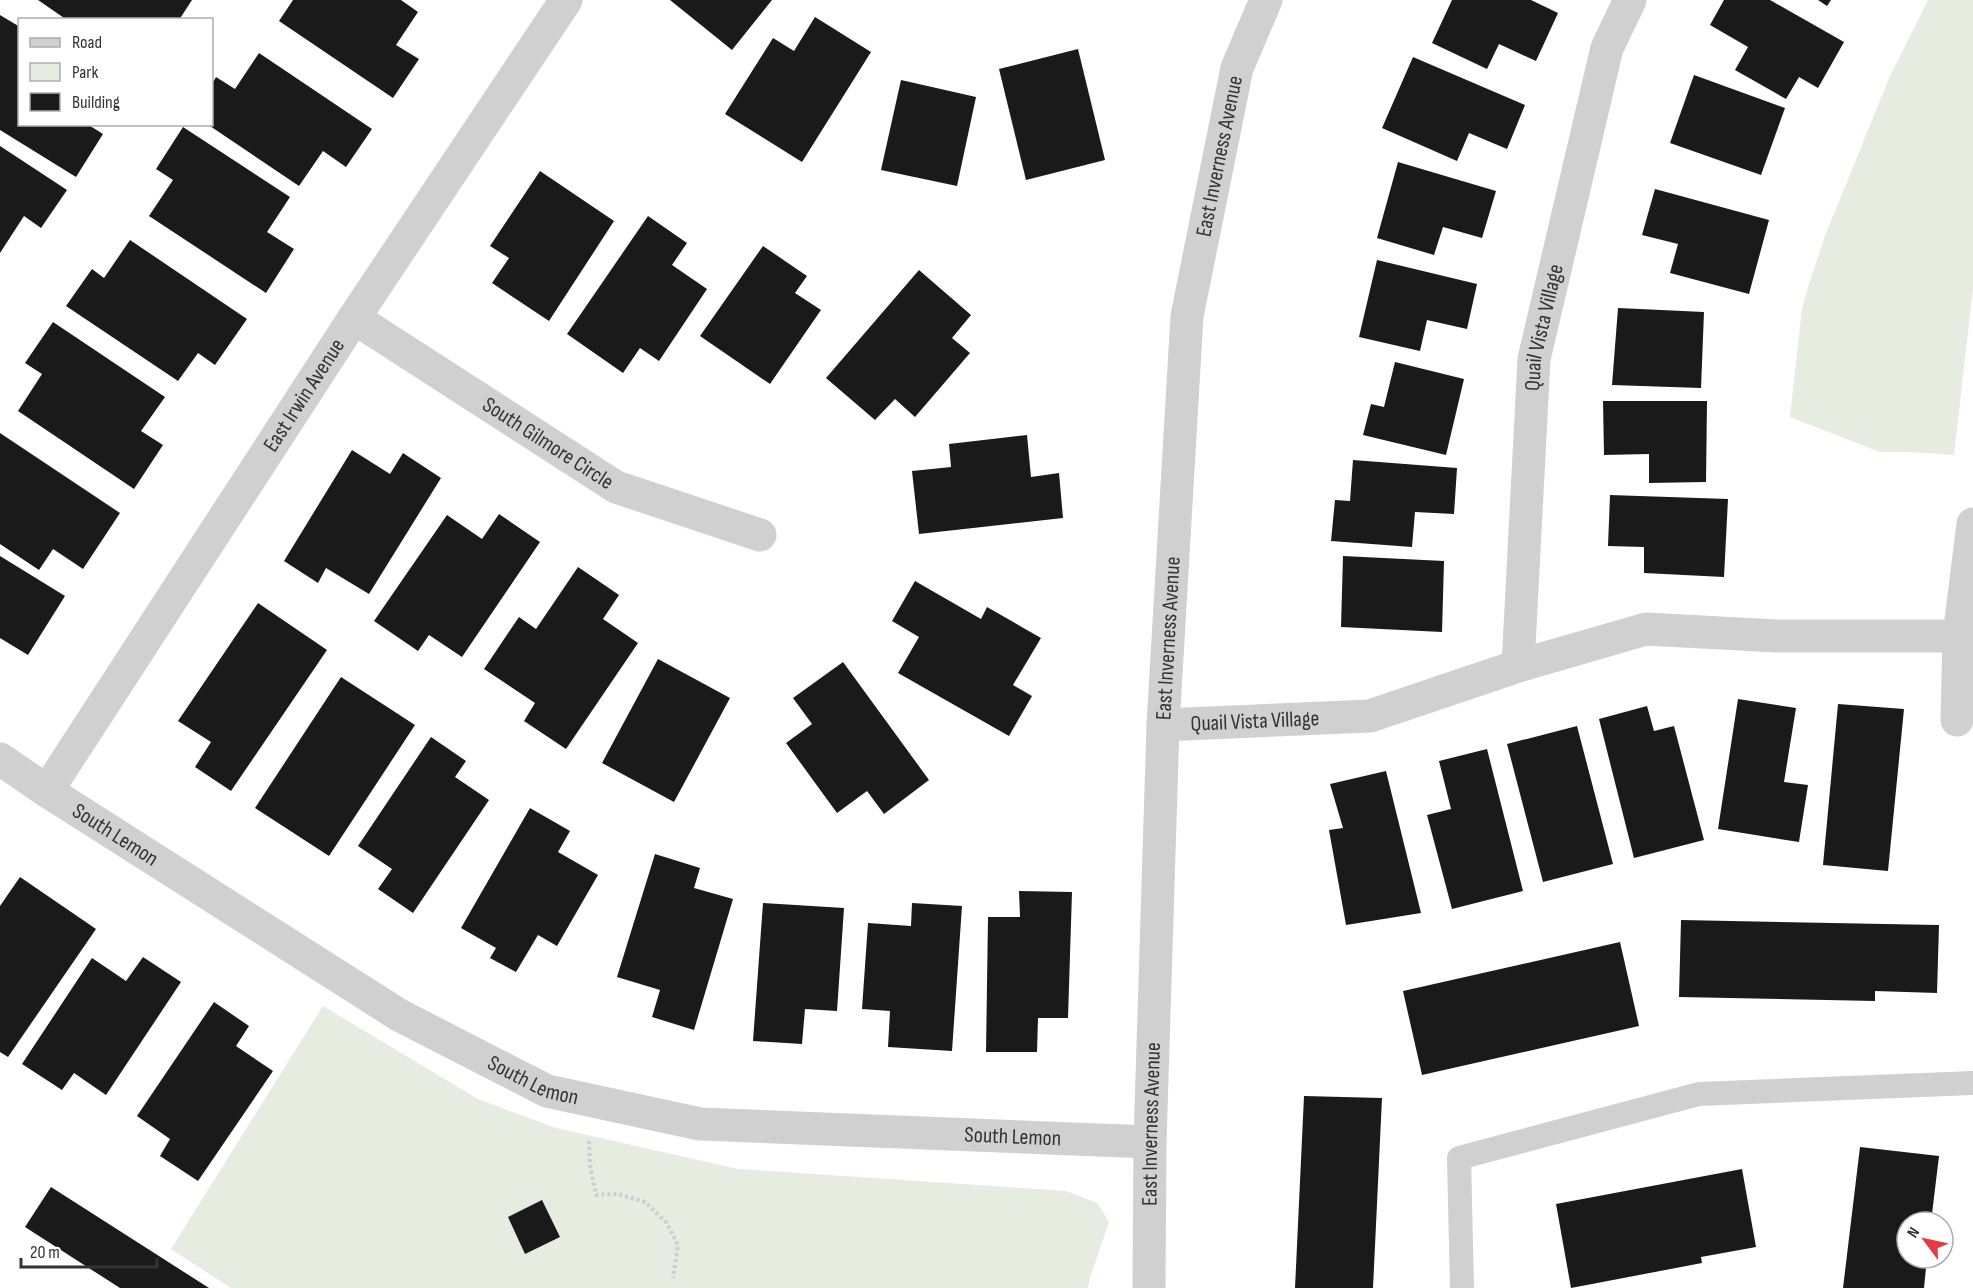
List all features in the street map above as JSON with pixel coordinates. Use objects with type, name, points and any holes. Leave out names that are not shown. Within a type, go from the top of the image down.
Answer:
[{"type":"street","name":"East Irwin Avenue","points":[[47,791],[354,318],[566,0]]},
{"type":"street","name":"East Inverness Avenue","points":[[1149,1288],[1150,1142],[1163,725],[1187,316],[1237,68],[1266,0]]},
{"type":"street","name":"Quail Vista Village","points":[[1518,666],[1534,359],[1607,48],[1630,0]]},
{"type":"street","name":"South Gilmore Circle","points":[[354,318],[616,487],[760,535]]},
{"type":"street","points":[[1957,720],[1959,636],[1973,524]]},
{"type":"street","name":"Quail Vista Village","points":[[1163,725],[1370,716],[1518,666],[1646,629],[1777,636],[1959,636]]},
{"type":"street","name":"South Lemon","points":[[0,759],[399,1016],[547,1091],[700,1124],[1150,1142]]},
{"type":"lane","points":[[1462,1288],[1459,1158],[1699,1094],[1973,1083]]},
{"type":"path","points":[[589,1100],[590,1165],[596,1195],[618,1194],[645,1202],[666,1222],[678,1245],[673,1278]]},
{"type":"green space","points":[[1928,0],[1973,0],[1973,288],[1954,455],[1880,452],[1790,417],[1802,309],[1809,284],[1825,236],[1890,76]]},
{"type":"green space","points":[[323,1006],[478,1099],[556,1128],[738,1169],[1066,1191],[1097,1203],[1109,1222],[1088,1288],[231,1288],[171,1249]]},
{"type":"building","points":[[38,0],[192,0],[180,18],[64,18]]},
{"type":"building","points":[[293,0],[401,0],[418,12],[396,45],[419,59],[393,98],[279,21]]},
{"type":"building","points":[[670,0],[772,0],[732,50]]},
{"type":"building","points":[[1452,0],[1531,0],[1558,13],[1536,61],[1499,44],[1487,69],[1432,43]]},
{"type":"building","points":[[1724,0],[1770,0],[1844,42],[1818,88],[1799,77],[1786,99],[1735,70],[1748,47],[1710,25]]},
{"type":"building","points":[[1818,0],[1831,0],[1827,6]]},
{"type":"building","points":[[0,15],[18,26],[18,126],[90,126],[103,134],[76,177],[0,130]]},
{"type":"building","points":[[815,17],[871,52],[802,162],[725,114],[773,38],[794,51]]},
{"type":"building","points":[[1078,49],[1105,160],[1026,180],[999,69]]},
{"type":"building","points":[[259,53],[372,129],[346,167],[323,151],[299,186],[210,126],[213,126],[213,82],[216,77],[235,89]]},
{"type":"building","points":[[1413,57],[1525,105],[1507,149],[1469,133],[1457,161],[1382,128]]},
{"type":"building","points":[[1694,75],[1785,108],[1761,175],[1670,143]]},
{"type":"building","points":[[901,80],[976,97],[957,186],[881,170]]},
{"type":"building","points":[[183,127],[290,197],[267,232],[294,249],[266,293],[149,216],[173,180],[156,169]]},
{"type":"building","points":[[0,146],[67,190],[41,228],[24,216],[0,253]]},
{"type":"building","points":[[1398,162],[1496,191],[1482,238],[1443,227],[1434,255],[1377,238]]},
{"type":"building","points":[[540,171],[614,221],[549,321],[492,283],[509,258],[490,246]]},
{"type":"building","points":[[1655,189],[1769,220],[1749,294],[1670,273],[1678,244],[1642,235]]},
{"type":"building","points":[[648,216],[687,243],[672,265],[707,289],[659,361],[640,348],[623,373],[567,334]]},
{"type":"building","points":[[130,240],[247,319],[215,365],[198,353],[178,381],[66,306],[92,269],[104,278]]},
{"type":"building","points":[[763,246],[807,276],[795,293],[821,310],[770,384],[700,336]]},
{"type":"building","points":[[1377,260],[1477,284],[1467,329],[1427,320],[1420,351],[1359,337]]},
{"type":"building","points":[[919,270],[971,315],[952,338],[970,353],[915,417],[895,399],[875,420],[826,378]]},
{"type":"building","points":[[1618,308],[1704,312],[1701,388],[1612,385]]},
{"type":"building","points":[[53,322],[165,397],[141,431],[163,445],[134,489],[18,411],[42,374],[25,363]]},
{"type":"building","points":[[1395,362],[1464,379],[1446,455],[1363,435],[1371,404],[1384,407]]},
{"type":"building","points":[[1603,401],[1707,401],[1706,482],[1649,483],[1649,454],[1604,455]]},
{"type":"building","points":[[0,433],[120,513],[83,569],[53,549],[39,570],[0,544]]},
{"type":"building","points":[[1027,435],[1031,477],[1059,473],[1063,518],[919,534],[912,471],[951,467],[949,444]]},
{"type":"building","points":[[352,450],[390,474],[403,453],[441,478],[369,594],[326,568],[318,583],[284,561]]},
{"type":"building","points":[[1353,460],[1457,468],[1454,514],[1415,512],[1412,547],[1331,541],[1335,500],[1350,501]]},
{"type":"building","points":[[1610,495],[1728,499],[1724,577],[1644,573],[1644,547],[1608,546]]},
{"type":"building","points":[[499,514],[540,542],[462,657],[429,635],[418,651],[374,621],[447,515],[482,539]]},
{"type":"building","points":[[0,556],[65,596],[28,655],[0,638]]},
{"type":"building","points":[[1343,556],[1444,561],[1442,632],[1341,627]]},
{"type":"building","points":[[578,567],[619,595],[603,619],[638,643],[566,749],[524,721],[535,703],[484,669],[519,617],[536,629]]},
{"type":"building","points":[[915,581],[981,619],[987,607],[1041,638],[1013,685],[1032,696],[1009,736],[898,673],[919,637],[892,621]]},
{"type":"building","points":[[258,603],[327,650],[231,791],[195,767],[211,742],[178,721]]},
{"type":"building","points":[[658,659],[730,698],[674,802],[602,763]]},
{"type":"building","points":[[843,662],[929,780],[884,814],[867,791],[837,813],[786,743],[812,724],[793,698]]},
{"type":"building","points":[[341,677],[415,725],[329,856],[255,808]]},
{"type":"building","points":[[1738,699],[1796,708],[1784,782],[1808,785],[1799,842],[1718,829]]},
{"type":"building","points":[[1838,704],[1904,709],[1888,871],[1823,865]]},
{"type":"building","points":[[1647,706],[1654,731],[1674,726],[1704,840],[1634,858],[1599,719]]},
{"type":"building","points":[[1577,726],[1613,864],[1543,882],[1507,744]]},
{"type":"building","points":[[431,737],[466,761],[455,777],[489,800],[413,913],[378,889],[392,869],[358,846]]},
{"type":"building","points":[[1487,749],[1523,891],[1452,909],[1427,815],[1451,809],[1439,761]]},
{"type":"building","points":[[1386,771],[1421,913],[1346,925],[1329,830],[1343,828],[1330,784]]},
{"type":"building","points":[[530,808],[570,831],[558,852],[598,875],[557,946],[538,935],[516,972],[490,958],[496,948],[461,928]]},
{"type":"building","points":[[655,854],[700,868],[694,888],[733,899],[694,1030],[652,1017],[660,990],[617,977]]},
{"type":"building","points":[[20,877],[96,929],[8,1057],[0,1052],[0,906]]},
{"type":"building","points":[[1019,891],[1072,892],[1068,1018],[1038,1018],[1037,1052],[986,1052],[988,917],[1020,917]]},
{"type":"building","points":[[763,903],[844,908],[837,1011],[805,1009],[802,1044],[753,1041]]},
{"type":"building","points":[[912,903],[962,906],[952,1051],[888,1047],[890,1011],[862,1009],[868,923],[911,926]]},
{"type":"building","points":[[1681,920],[1939,925],[1937,993],[1875,991],[1875,1001],[1679,997]]},
{"type":"building","points":[[1620,942],[1639,1026],[1422,1075],[1403,991]]},
{"type":"building","points":[[143,957],[181,982],[106,1095],[74,1073],[62,1090],[22,1064],[92,958],[126,981]]},
{"type":"building","points":[[214,1002],[249,1026],[236,1046],[273,1071],[198,1181],[160,1156],[170,1139],[137,1116]]},
{"type":"building","points":[[1304,1096],[1382,1098],[1373,1288],[1295,1288]]},
{"type":"building","points":[[1860,1147],[1939,1156],[1932,1210],[1895,1210],[1895,1270],[1926,1270],[1924,1288],[1843,1288]]},
{"type":"building","points":[[1742,1169],[1756,1247],[1701,1257],[1702,1263],[1571,1288],[1556,1204]]},
{"type":"building","points":[[51,1187],[209,1288],[120,1288],[25,1227]]},
{"type":"building","points":[[542,1200],[560,1237],[525,1254],[508,1217]]}]
